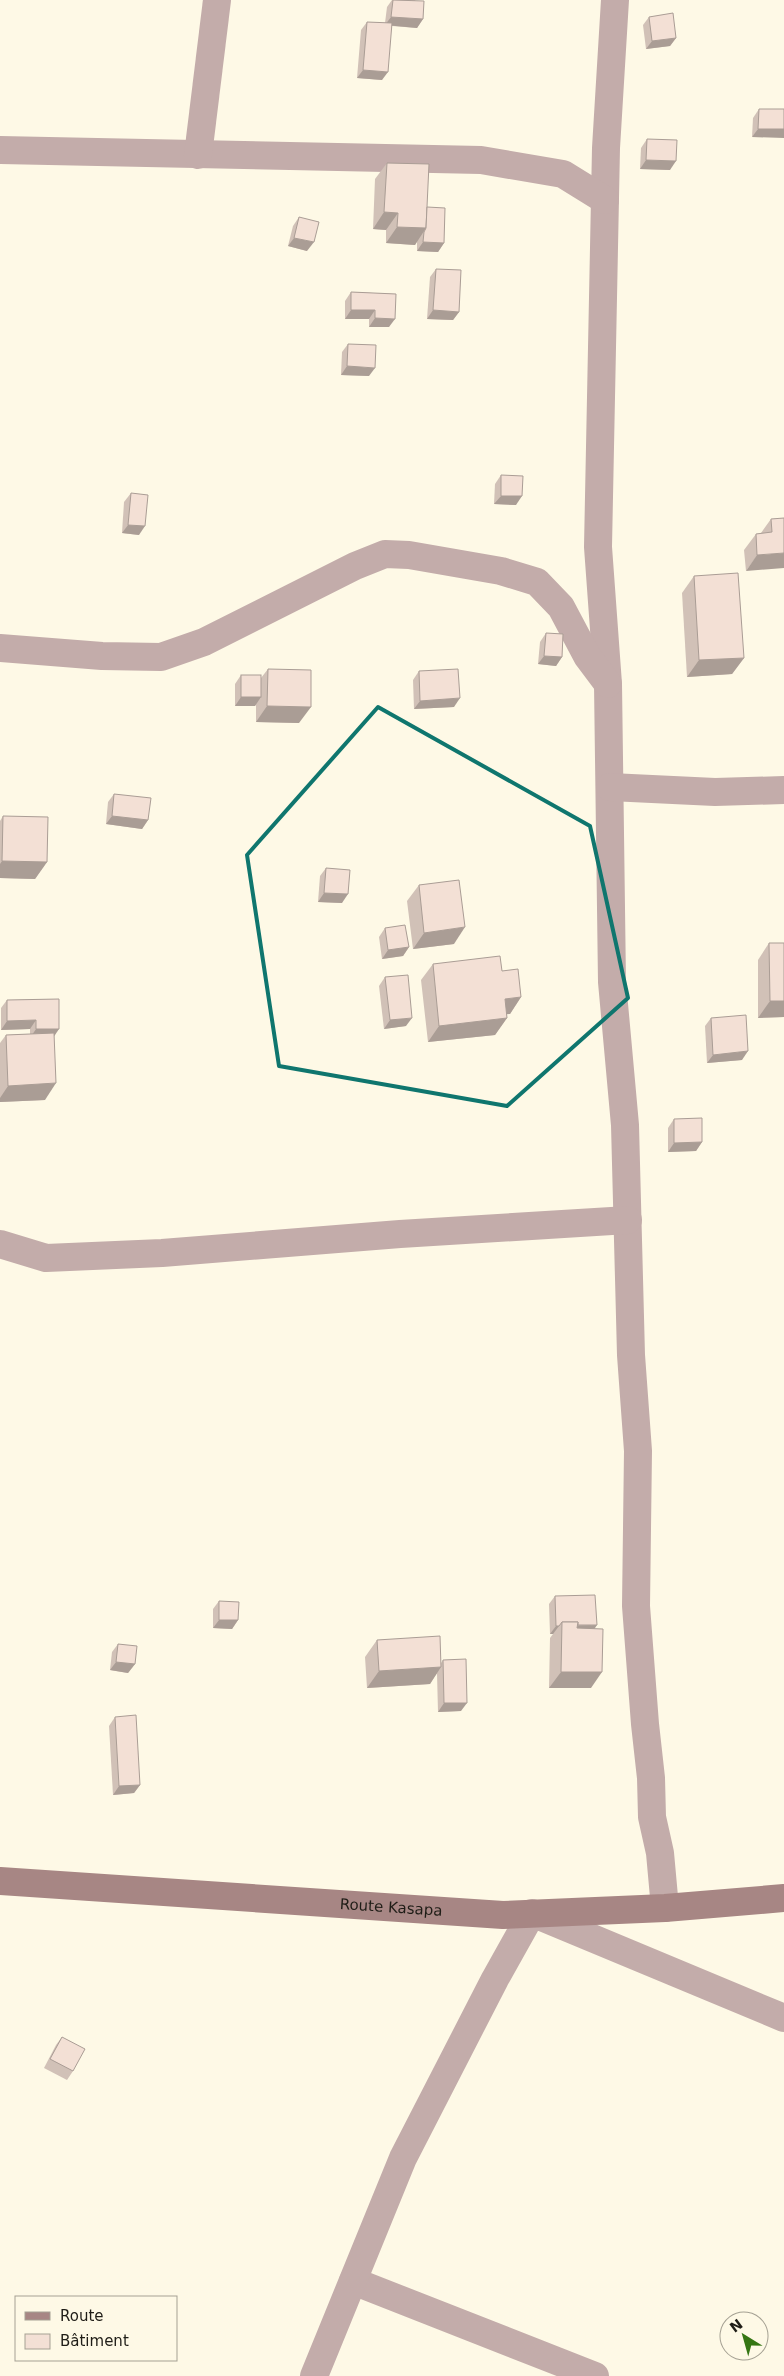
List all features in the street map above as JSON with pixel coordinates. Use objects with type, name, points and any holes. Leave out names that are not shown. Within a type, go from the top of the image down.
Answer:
[{"type":"main road","name":"Route Kasapa","points":[[0,1881],[503,1915],[665,1908],[784,1898]]},
{"type":"street","points":[[198,155],[217,0]]},
{"type":"street","points":[[615,0],[606,148],[598,547],[608,684],[612,982],[624,1126],[631,1355],[638,1451],[636,1606],[645,1724],[652,1778],[652,1816],[660,1853],[665,1908]]},
{"type":"street","points":[[0,150],[481,160],[563,174],[605,200]]},
{"type":"street","points":[[0,648],[102,656],[161,657],[204,642],[355,566],[385,554],[409,555],[502,570],[537,582],[561,607],[587,656],[608,684]]},
{"type":"street","points":[[610,787],[715,792],[784,790]]},
{"type":"street","points":[[0,1244],[46,1258],[162,1253],[400,1234],[628,1220]]},
{"type":"street","points":[[314,2376],[403,2158],[495,1978],[532,1914],[784,2018]]},
{"type":"street","points":[[352,2281],[595,2376]]},
{"type":"highlighted area","points":[[378,707],[590,826],[628,998],[507,1106],[279,1066],[247,855]]},
{"type":"building","points":[[393,0],[424,1],[423,19],[391,17]]},
{"type":"building","points":[[673,13],[676,38],[652,41],[649,17]]},
{"type":"building","points":[[367,22],[392,23],[388,72],[363,70]]},
{"type":"building","points":[[759,109],[784,109],[784,129],[758,129]]},
{"type":"building","points":[[647,139],[677,140],[676,161],[646,160]]},
{"type":"building","points":[[387,163],[429,164],[426,228],[397,227],[398,213],[384,212]]},
{"type":"building","points":[[427,207],[445,208],[444,243],[423,242]]},
{"type":"building","points":[[299,217],[319,222],[314,242],[294,238]]},
{"type":"building","points":[[436,269],[461,270],[459,312],[433,310]]},
{"type":"building","points":[[351,292],[396,294],[395,319],[375,318],[375,310],[351,310]]},
{"type":"building","points":[[348,344],[376,345],[375,368],[347,366]]},
{"type":"building","points":[[501,475],[523,476],[522,496],[501,496]]},
{"type":"building","points":[[131,493],[148,495],[145,526],[128,525]]},
{"type":"building","points":[[784,518],[784,553],[757,555],[756,534],[772,532],[771,519]]},
{"type":"building","points":[[738,573],[744,658],[699,660],[694,576]]},
{"type":"building","points":[[546,633],[563,634],[562,657],[544,656]]},
{"type":"building","points":[[268,669],[311,670],[311,707],[267,706]]},
{"type":"building","points":[[458,669],[460,698],[420,701],[419,671]]},
{"type":"building","points":[[241,675],[261,675],[261,697],[241,697]]},
{"type":"building","points":[[114,794],[151,798],[148,820],[112,816]]},
{"type":"building","points":[[3,816],[48,817],[47,862],[2,861]]},
{"type":"building","points":[[326,868],[350,870],[348,894],[324,893]]},
{"type":"building","points":[[459,880],[465,927],[424,933],[419,885]]},
{"type":"building","points":[[405,925],[409,947],[388,950],[385,928]]},
{"type":"building","points":[[769,943],[784,943],[784,1001],[770,1001]]},
{"type":"building","points":[[500,956],[502,971],[518,969],[521,997],[505,999],[507,1018],[439,1026],[433,964]]},
{"type":"building","points":[[408,975],[412,1018],[390,1020],[385,977]]},
{"type":"building","points":[[59,999],[59,1029],[36,1029],[36,1020],[7,1021],[7,1000]]},
{"type":"building","points":[[746,1015],[748,1051],[713,1055],[711,1018]]},
{"type":"building","points":[[54,1033],[56,1083],[8,1086],[6,1035]]},
{"type":"building","points":[[702,1118],[702,1142],[674,1143],[674,1119]]},
{"type":"building","points":[[595,1595],[597,1625],[578,1625],[578,1622],[562,1622],[559,1626],[556,1626],[555,1596]]},
{"type":"building","points":[[219,1601],[239,1602],[238,1620],[219,1620]]},
{"type":"building","points":[[562,1622],[578,1622],[577,1628],[603,1629],[602,1672],[561,1672]]},
{"type":"building","points":[[440,1636],[441,1667],[379,1671],[377,1640]]},
{"type":"building","points":[[118,1644],[137,1646],[135,1664],[116,1662]]},
{"type":"building","points":[[466,1659],[467,1703],[444,1703],[443,1660]]},
{"type":"building","points":[[136,1715],[140,1785],[119,1786],[115,1717]]},
{"type":"building","points":[[62,2037],[85,2049],[73,2071],[50,2059]]}]
